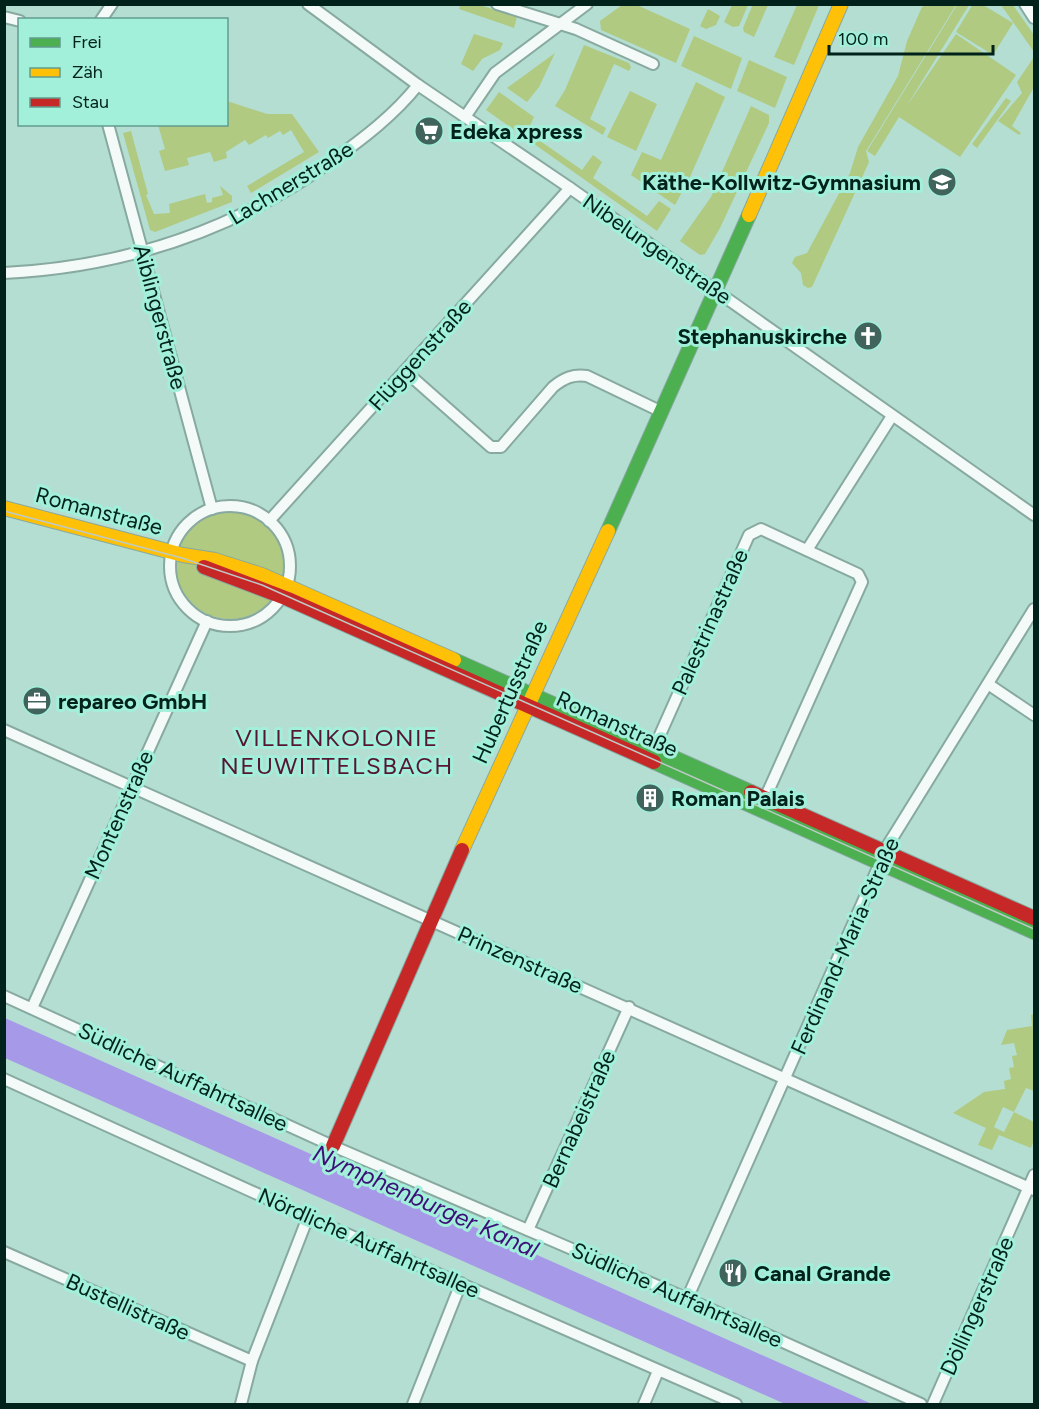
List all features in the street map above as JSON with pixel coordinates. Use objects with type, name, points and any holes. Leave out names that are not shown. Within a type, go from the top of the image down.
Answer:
[{"type":"main road","name":"Hubertusstraße","points":[[333,1146],[430,920],[663,412],[677,371],[715,291],[841,4]]},
{"type":"main road","name":"Romanstraße","points":[[4,508],[177,554],[202,566],[284,591],[882,857],[1035,932]]},
{"type":"main road","name":"Romanstraße","points":[[882,857],[1035,918]]},
{"type":"street","points":[[102,18],[112,4]]},
{"type":"street","points":[[497,4],[560,24],[653,64]]},
{"type":"street","points":[[465,117],[495,73],[587,4]]},
{"type":"street","points":[[1025,4],[1035,18]]},
{"type":"street","name":"Nibelungenstraße","points":[[310,5],[418,85],[570,188],[1035,516]]},
{"type":"street","name":"Lachnerstraße","points":[[4,273],[81,266],[142,252],[249,213],[317,172],[368,135],[418,85]]},
{"type":"street","name":"Aiblingerstraße","points":[[109,126],[212,509]]},
{"type":"street","name":"Flüggenstraße","points":[[269,521],[570,188]]},
{"type":"street","points":[[405,371],[491,447],[496,448],[501,447],[553,387],[561,380],[578,375],[603,383],[663,412]]},
{"type":"street","points":[[807,550],[892,416]]},
{"type":"street","points":[[242,508],[269,521],[287,549],[290,571],[284,591],[269,612],[250,623],[228,626],[207,621],[189,610],[176,593],[170,573],[184,528],[197,517],[212,509],[242,508]]},
{"type":"street","name":"Palestrinastraße","points":[[651,754],[750,533],[760,529],[858,574],[862,585],[763,804]]},
{"type":"street","name":"Ferdinand-Maria-Straße","points":[[687,1299],[882,857],[1035,609]]},
{"type":"street","name":"Montenstraße","points":[[32,1008],[207,621]]},
{"type":"street","points":[[988,684],[1035,715]]},
{"type":"street","name":"Prinzenstraße","points":[[4,730],[1032,1188]]},
{"type":"street","name":"Südliche Auffahrtsallee","points":[[4,996],[333,1146],[687,1299],[921,1404]]},
{"type":"street","name":"Bernabeistraße","points":[[528,1230],[629,1007]]},
{"type":"street","name":"Nördliche Auffahrtsallee","points":[[4,1079],[308,1217],[736,1404]]},
{"type":"street","name":"Döllingerstraße","points":[[933,1404],[1032,1188],[1035,1175]]},
{"type":"street","points":[[241,1404],[252,1361],[308,1217]]},
{"type":"street","name":"Bustellistraße","points":[[4,1252],[252,1361]]},
{"type":"street","points":[[413,1404],[461,1283]]},
{"type":"street","points":[[644,1404],[658,1371]]},
{"type":"green space","points":[[753,4],[768,5],[754,37],[744,32],[743,28]]},
{"type":"green space","points":[[928,4],[956,5],[866,151],[869,162],[812,287],[808,288],[803,285],[801,273],[792,263],[795,257],[807,253],[850,173],[858,147],[898,76],[907,41],[922,7]]},
{"type":"green space","points":[[973,4],[983,5],[1013,23],[993,55],[956,32]]},
{"type":"green space","points":[[460,5],[480,5],[517,17],[514,28],[459,9]]},
{"type":"green space","points":[[622,5],[637,5],[690,29],[676,63],[601,30],[600,21]]},
{"type":"green space","points":[[732,5],[748,5],[739,26],[733,27],[724,22]]},
{"type":"green space","points":[[797,5],[819,5],[794,65],[774,57]]},
{"type":"green space","points":[[957,5],[969,5],[906,107],[956,34],[1016,75],[960,157],[899,117],[875,156],[867,151]]},
{"type":"green space","points":[[1001,5],[1013,5],[1034,35],[1034,52]]},
{"type":"green space","points":[[708,9],[720,16],[716,25],[706,29],[700,26]]},
{"type":"green space","points":[[474,34],[503,43],[500,50],[482,59],[473,71],[461,64]]},
{"type":"green space","points":[[694,36],[742,58],[731,89],[681,66]]},
{"type":"green space","points":[[584,45],[629,63],[631,67],[629,71],[614,64],[590,119],[606,128],[603,135],[555,106],[565,90]]},
{"type":"green space","points":[[555,53],[539,87],[527,102],[507,88]]},
{"type":"green space","points":[[1034,57],[1034,87],[1012,126],[1021,133],[1019,135],[998,121],[1022,93],[1017,82]]},
{"type":"green space","points":[[749,60],[787,77],[775,108],[737,91]]},
{"type":"green space","points":[[696,82],[725,97],[690,177],[675,205],[631,175],[642,152],[661,160]]},
{"type":"green space","points":[[630,91],[657,104],[636,151],[607,137]]},
{"type":"green space","points":[[499,92],[534,117],[527,132],[582,170],[593,155],[602,162],[593,178],[647,216],[659,201],[671,209],[657,231],[486,110]]},
{"type":"green space","points":[[1006,98],[1011,101],[977,148],[972,144]]},
{"type":"green space","points":[[228,101],[267,114],[292,114],[319,152],[251,193],[247,186],[304,152],[291,130],[283,135],[280,131],[268,138],[266,135],[249,145],[245,140],[226,152],[227,158],[214,162],[210,152],[187,158],[189,165],[165,171],[159,151],[165,149],[158,126],[228,126]]},
{"type":"green space","points":[[751,106],[769,115],[769,123],[720,228],[705,254],[700,255],[680,241],[711,197]]},
{"type":"green space","points":[[131,131],[148,194],[146,195],[154,214],[170,213],[169,204],[205,194],[207,203],[212,202],[212,198],[223,195],[220,186],[232,196],[232,202],[155,232],[150,230],[123,133]]},
{"type":"green space","points":[[230,511],[251,515],[268,527],[280,544],[284,565],[280,586],[268,603],[251,615],[230,619],[209,615],[192,603],[180,586],[176,565],[180,544],[192,527],[209,515]]},
{"type":"green space","points":[[1034,1014],[1034,1091],[1026,1088],[1014,1112],[1034,1122],[1034,1140],[1031,1148],[999,1135],[992,1150],[978,1145],[986,1128],[953,1113],[984,1092],[1005,1089],[1004,1081],[1011,1079],[1009,1068],[1014,1067],[1012,1056],[1017,1055],[1014,1043],[1001,1045],[1007,1030],[1032,1026],[1031,1015]],"holes":[[[1003,1107],[1014,1112],[1004,1132],[994,1127]]]},
{"type":"shaded area","name":"Nymphenburger Kanal","points":[[5,1018],[872,1404],[785,1404],[5,1058]]},
{"type":"tram line","points":[[4,511],[182,558],[262,585],[1034,929]]},
{"type":"traffic: fast","points":[[608,531],[749,215]]},
{"type":"traffic: fast","points":[[454,660],[751,792]]},
{"type":"traffic: fast","points":[[654,762],[1034,932]]},
{"type":"traffic: slow","points":[[749,215],[841,4]]},
{"type":"traffic: slow","points":[[4,508],[183,555],[215,560],[262,575],[454,660]]},
{"type":"traffic: slow","points":[[462,850],[608,531]]},
{"type":"traffic: jam","points":[[204,567],[288,599],[654,762]]},
{"type":"traffic: jam","points":[[751,792],[1034,918]]},
{"type":"traffic: jam","points":[[333,1146],[462,850]]},
{"type":"place","name":"Edeka xpress","points":[[429,131]]},
{"type":"place","name":"Käthe-Kollwitz-Gymnasium","points":[[942,182]]},
{"type":"place","name":"Stephanuskirche","points":[[868,336]]},
{"type":"place","name":"repareo GmbH","points":[[37,701]]},
{"type":"place","name":"Roman Palais","points":[[650,798]]},
{"type":"place","name":"Canal Grande","points":[[733,1273]]},
{"type":"district","name":"VILLENKOLONIE NEUWITTELSBACH","points":[[337,751]]}]
